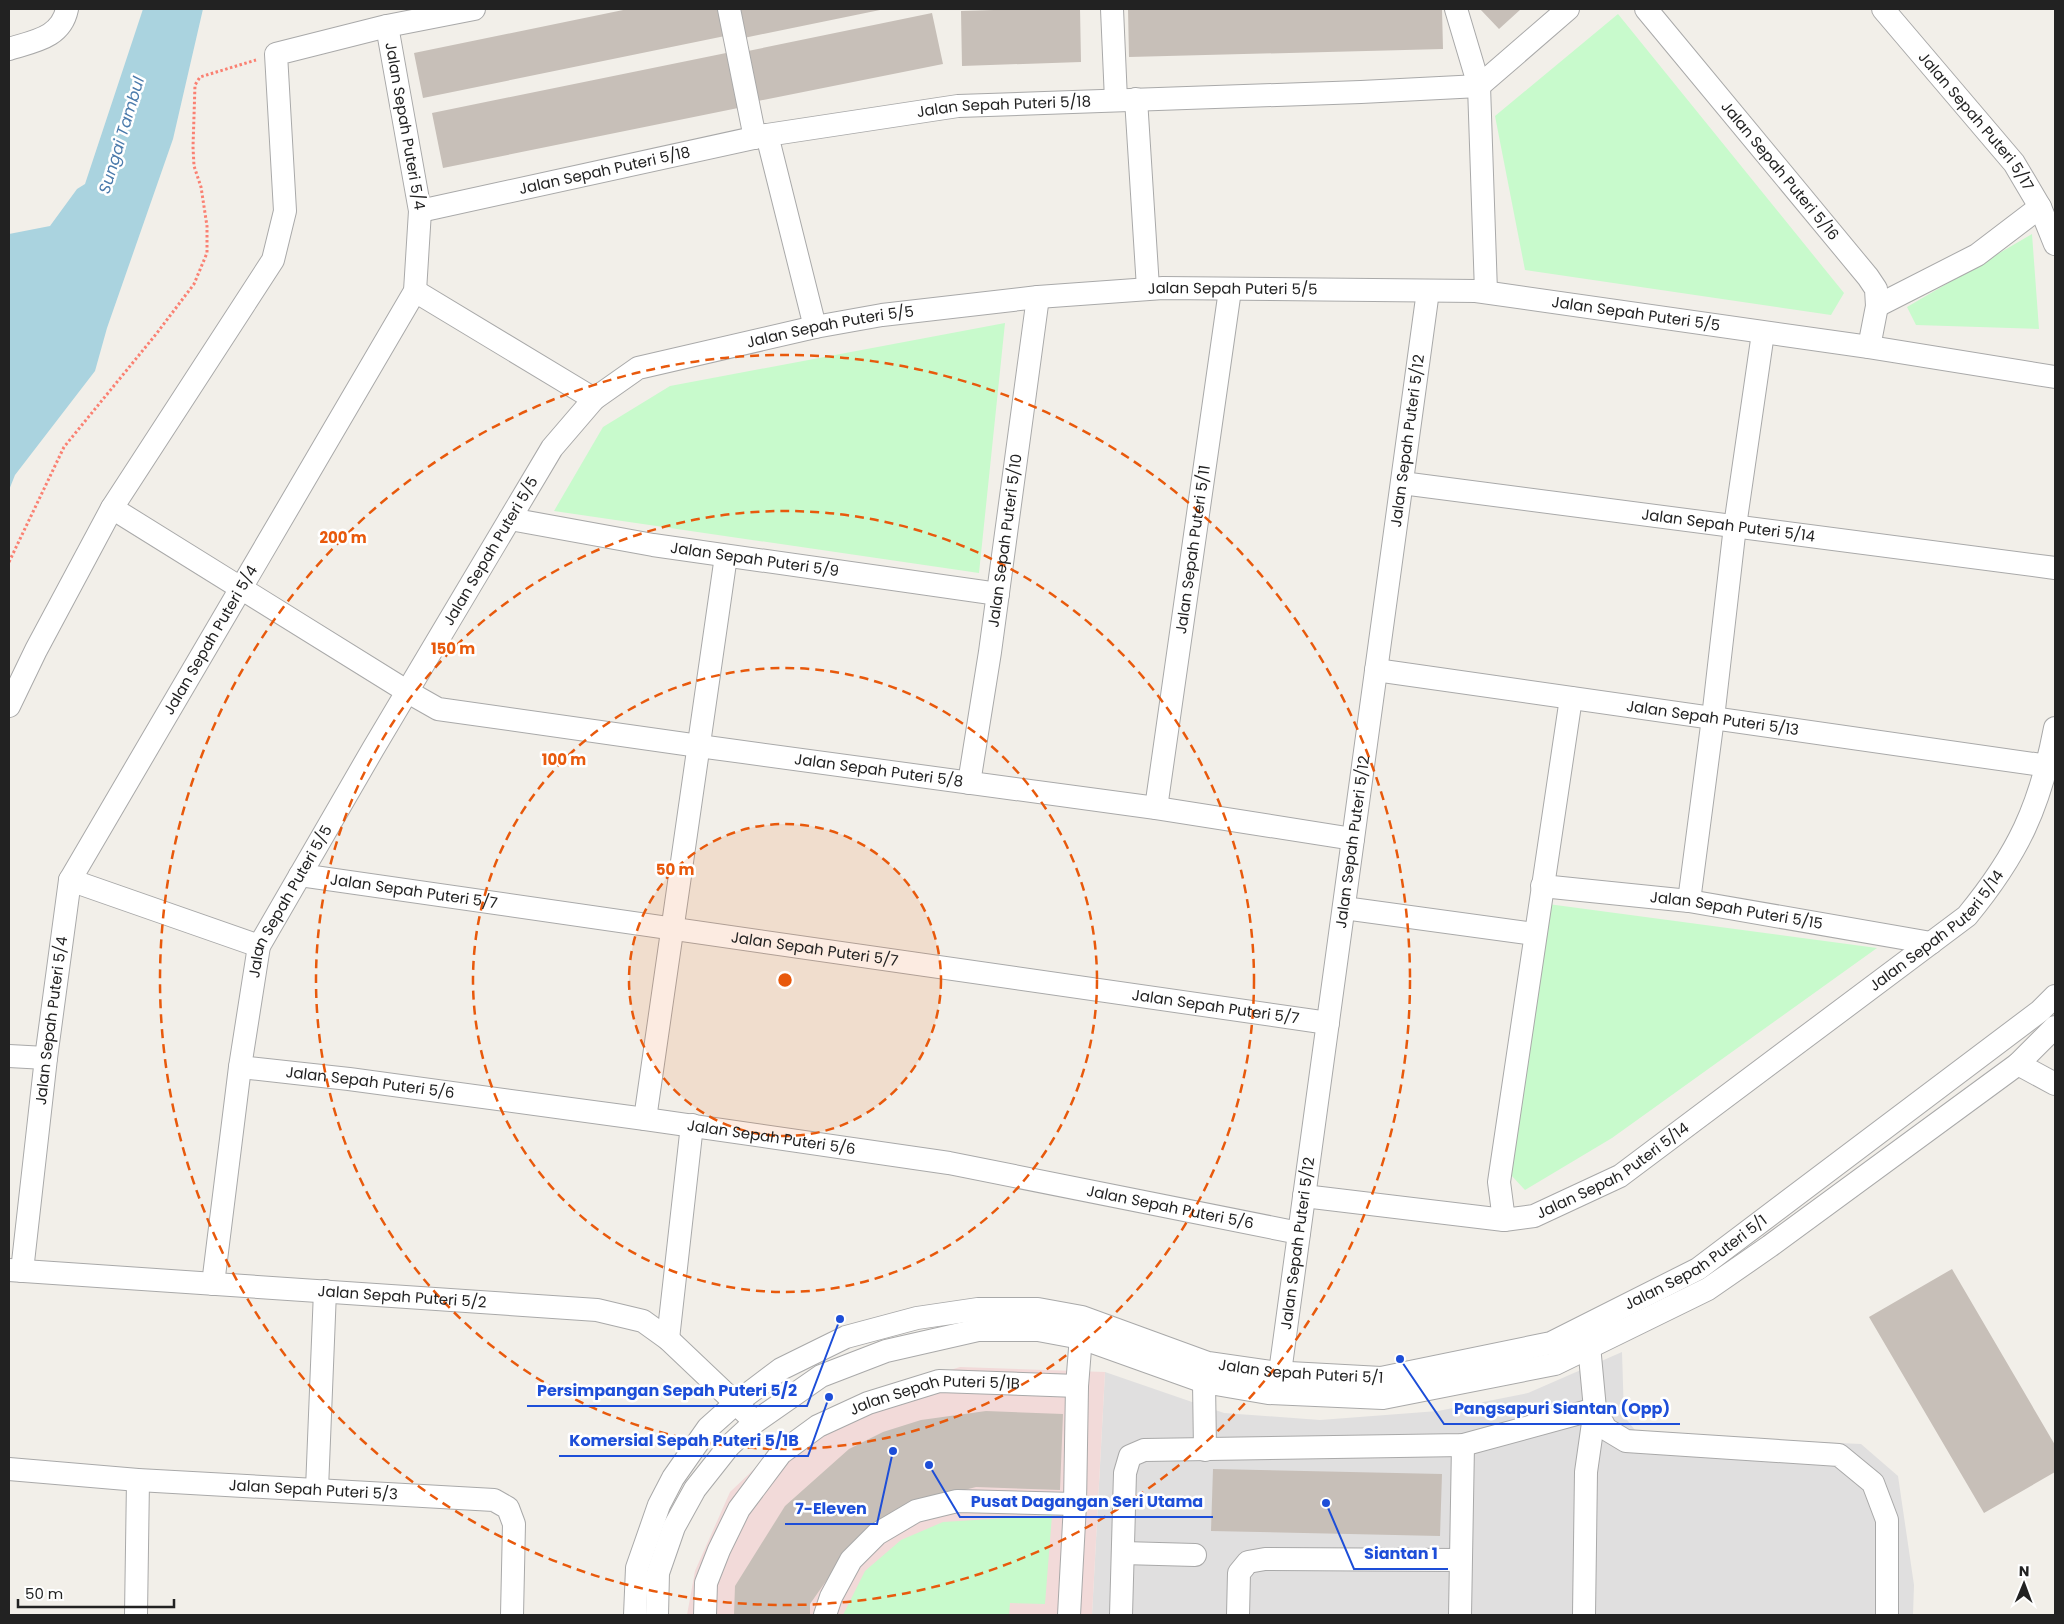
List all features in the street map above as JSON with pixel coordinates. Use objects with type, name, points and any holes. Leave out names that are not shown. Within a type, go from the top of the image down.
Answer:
[{"type":"street","points":[[9,49],[48,36],[58,29],[65,20],[67,9]]},
{"type":"street","points":[[9,706],[41,641],[112,508],[273,260],[285,211],[276,54],[388,26],[474,9]]},
{"type":"street","points":[[729,9],[761,137],[815,327]]},
{"type":"street","points":[[1112,9],[1126,100],[1148,288]]},
{"type":"street","points":[[1456,9],[1479,86],[1486,292]]},
{"type":"street","points":[[1479,86],[1568,9]]},
{"type":"street","name":"Jalan Sepah Puteri 5/16","points":[[1646,9],[1876,289],[1877,306],[1869,347]]},
{"type":"street","name":"Jalan Sepah Puteri 5/17","points":[[1883,9],[2014,163],[2040,207],[2055,244]]},
{"type":"street","name":"Jalan Sepah Puteri 5/4","points":[[16,1270],[70,880],[242,589],[415,290],[420,211],[388,26]]},
{"type":"street","name":"Jalan Sepah Puteri 5/18","points":[[420,211],[761,137],[958,106],[1479,86]]},
{"type":"street","points":[[1877,306],[1977,255],[2040,207]]},
{"type":"street","name":"Jalan Sepah Puteri 5/5","points":[[213,1284],[240,1067],[259,946],[373,748],[552,448],[594,399],[638,368],[815,327],[892,314],[1038,297],[1148,288],[1486,292],[1869,347],[2055,377]]},
{"type":"street","points":[[415,290],[594,399]]},
{"type":"street","name":"Jalan Sepah Puteri 5/11","points":[[1156,808],[1230,290]]},
{"type":"street","name":"Jalan Sepah Puteri 5/12","points":[[1279,1383],[1428,291]]},
{"type":"street","name":"Jalan Sepah Puteri 5/10","points":[[969,784],[998,594],[1038,297]]},
{"type":"street","points":[[1689,901],[1713,718],[1735,526],[1763,333]]},
{"type":"street","name":"Jalan Sepah Puteri 5/14","points":[[1402,483],[1735,526],[2054,561]]},
{"type":"street","name":"Jalan Sepah Puteri 5/8","points":[[112,508],[438,709],[969,784],[1156,808],[1353,839]]},
{"type":"street","name":"Jalan Sepah Puteri 5/9","points":[[510,519],[653,546],[998,594]]},
{"type":"street","points":[[645,1119],[726,556]]},
{"type":"street","name":"Jalan Sepah Puteri 5/13","points":[[1376,670],[2048,766]]},
{"type":"street","points":[[1504,1220],[1499,1182],[1571,698]]},
{"type":"street","name":"Jalan Sepah Puteri 5/14","points":[[1304,1196],[1504,1220],[1534,1216],[1620,1176],[1967,916],[2001,872],[2016,849],[2030,820],[2048,766],[2055,728]]},
{"type":"street","name":"Jalan Sepah Puteri 5/7","points":[[300,875],[1328,1023]]},
{"type":"street","points":[[70,880],[259,946]]},
{"type":"street","name":"Jalan Sepah Puteri 5/15","points":[[1542,886],[1689,901],[1931,943]]},
{"type":"street","points":[[1344,908],[1535,934]]},
{"type":"street","name":"Jalan Sepah Puteri 5/1","points":[[635,1615],[637,1568],[659,1505],[672,1478],[708,1428],[736,1403],[781,1370],[846,1338],[917,1318],[978,1309],[1038,1309],[1081,1328],[1279,1383],[1380,1378],[1551,1342],[1588,1337],[1698,1269],[2040,1012],[2055,996]]},
{"type":"street","points":[[1584,1615],[1586,1472],[1595,1409],[1588,1337],[1708,1289],[1770,1246],[2018,1064],[2055,1028]]},
{"type":"street","points":[[9,1056],[46,1058]]},
{"type":"street","points":[[2018,1064],[2055,1084]]},
{"type":"street","name":"Jalan Sepah Puteri 5/6","points":[[240,1067],[349,1079],[692,1125],[949,1163],[1299,1233]]},
{"type":"street","points":[[668,1339],[692,1125]]},
{"type":"street","name":"Jalan Sepah Puteri 5/2","points":[[16,1270],[597,1310],[643,1321],[668,1339],[756,1422]]},
{"type":"street","points":[[318,1489],[325,1291]]},
{"type":"street","points":[[657,1615],[658,1573],[674,1527],[695,1488],[729,1446],[756,1422],[821,1376],[886,1351],[978,1330],[1081,1328],[1204,1382],[1279,1383]]},
{"type":"street","points":[[1069,1615],[1077,1386],[1081,1328]]},
{"type":"street","name":"Jalan Sepah Puteri 5/1B","points":[[704,1615],[706,1583],[719,1550],[739,1509],[781,1453],[818,1426],[868,1403],[939,1381],[1077,1386]]},
{"type":"street","points":[[1204,1382],[1205,1450]]},
{"type":"street","points":[[1121,1615],[1125,1473],[1130,1456],[1144,1450],[1463,1445],[1595,1409]]},
{"type":"street","points":[[1595,1409],[1606,1430],[1626,1441],[1839,1455],[1873,1483],[1887,1520],[1887,1615]]},
{"type":"street","points":[[1460,1615],[1459,1560],[1463,1445]]},
{"type":"street","name":"Jalan Sepah Puteri 5/3","points":[[9,1469],[138,1480],[494,1500],[508,1508],[514,1524],[512,1615]]},
{"type":"street","points":[[136,1615],[138,1480]]},
{"type":"street","points":[[825,1615],[831,1597],[851,1560],[878,1534],[916,1511],[956,1501],[1074,1504]]},
{"type":"street","points":[[1123,1553],[1195,1555]]},
{"type":"street","points":[[1238,1615],[1239,1573],[1248,1562],[1265,1559],[1459,1560]]},
{"type":"path","points":[[9,562],[64,448],[158,333],[194,284],[207,253],[201,187],[194,166],[193,147],[196,85],[200,77],[276,54]]},
{"type":"shaded area","points":[[1622,1352],[1624,1416],[1638,1434],[1861,1444],[1898,1476],[1914,1585],[1913,1615],[1092,1615],[1105,1372],[1224,1413],[1320,1420],[1438,1411],[1528,1393]]},
{"type":"shaded area","points":[[960,1367],[1105,1372],[1092,1615],[687,1615],[695,1571],[730,1492],[787,1438],[856,1399]]},
{"type":"green space","points":[[1618,14],[1844,293],[1831,315],[1525,270],[1495,116]]},
{"type":"green space","points":[[2032,234],[2039,329],[1916,325],[1907,307]]},
{"type":"green space","points":[[1005,323],[979,573],[554,511],[603,427],[670,386]]},
{"type":"green space","points":[[1548,904],[1877,948],[1612,1138],[1525,1190],[1510,1174]]},
{"type":"green space","points":[[1052,1515],[1045,1604],[1010,1603],[1009,1615],[843,1615],[865,1571],[901,1540],[943,1522]]},
{"type":"water","name":"Sungai Tambul","points":[[143,9],[203,9],[173,139],[107,328],[95,371],[15,475],[9,490],[9,234],[50,226],[77,189],[85,184]]},
{"type":"building","points":[[628,9],[720,9],[725,36],[423,98],[414,53]]},
{"type":"building","points":[[733,9],[880,9],[880,10],[739,39]]},
{"type":"building","points":[[1080,9],[1081,62],[962,66],[961,11]]},
{"type":"building","points":[[1128,9],[1442,9],[1443,49],[1129,57]]},
{"type":"building","points":[[1480,9],[1521,9],[1499,29]]},
{"type":"building","points":[[932,13],[943,64],[753,102],[743,52]]},
{"type":"building","points":[[731,52],[743,107],[443,168],[432,113]]},
{"type":"building","points":[[1952,1269],[2055,1445],[2055,1472],[1984,1513],[1869,1317]]},
{"type":"building","points":[[986,1411],[1063,1414],[1060,1490],[976,1487],[937,1497],[885,1516],[852,1544],[810,1604],[810,1615],[734,1615],[735,1586],[785,1506],[849,1449],[883,1432],[921,1420]]},
{"type":"building","points":[[1213,1469],[1442,1474],[1440,1536],[1211,1531]]},
{"type":"place","name":"Persimpangan Sepah Puteri 5/2","points":[[840,1319]]},
{"type":"place","name":"Pangsapuri Siantan (Opp)","points":[[1400,1359]]},
{"type":"place","name":"Komersial Sepah Puteri 5/1B","points":[[829,1397]]},
{"type":"place","name":"7-Eleven","points":[[893,1451]]},
{"type":"place","name":"Pusat Dagangan Seri Utama","points":[[929,1465]]},
{"type":"place","name":"Siantan 1","points":[[1326,1503]]}]
